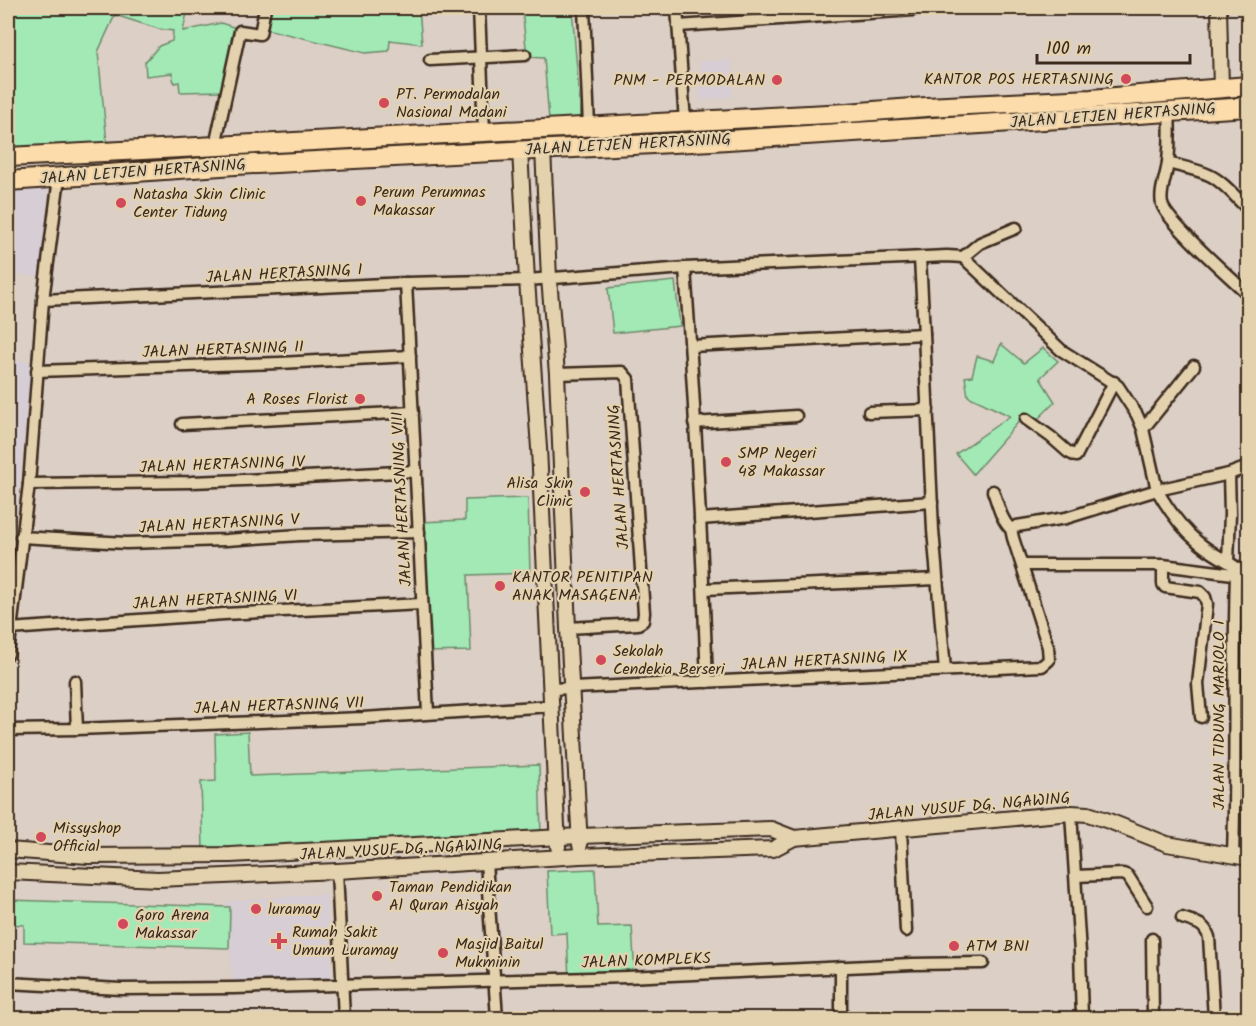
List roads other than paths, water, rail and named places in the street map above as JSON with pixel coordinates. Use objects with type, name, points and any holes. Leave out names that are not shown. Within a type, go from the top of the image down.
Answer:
[{"type":"main road","name":"JALAN LETJEN HERTASNING","points":[[8,157],[847,113],[1091,99],[1248,86]]},
{"type":"main road","name":"JALAN LETJEN HERTASNING","points":[[8,181],[235,165],[849,133],[1248,107]]},
{"type":"main road","points":[[847,113],[849,133]]},
{"type":"main road","points":[[360,139],[362,159]]},
{"type":"street","points":[[216,146],[240,31],[260,34],[265,8]]},
{"type":"street","points":[[479,8],[484,132]]},
{"type":"street","points":[[584,8],[589,126]]},
{"type":"street","points":[[677,8],[685,122]]},
{"type":"street","points":[[1219,8],[1221,88]]},
{"type":"street","points":[[678,26],[913,10]]},
{"type":"street","points":[[430,60],[525,55]]},
{"type":"street","points":[[1169,111],[1168,164],[1162,204],[1169,216],[1248,294]]},
{"type":"street","points":[[543,149],[580,856]]},
{"type":"street","points":[[520,150],[535,375],[558,858]]},
{"type":"street","points":[[1168,164],[1194,169],[1218,180],[1248,209]]},
{"type":"street","points":[[8,654],[29,484],[43,300],[59,177]]},
{"type":"street","points":[[524,217],[546,216]]},
{"type":"street","points":[[1016,228],[980,243],[963,257],[1061,350],[1118,386],[1129,400],[1143,429],[1156,490],[1189,534],[1248,576]]},
{"type":"street","name":"JALAN HERTASNING I","points":[[43,300],[549,279],[686,268],[963,257]]},
{"type":"street","points":[[920,258],[932,502],[945,670]]},
{"type":"street","points":[[686,268],[707,682]]},
{"type":"street","name":"JALAN HERTASNING VIII","points":[[406,284],[428,713]]},
{"type":"street","points":[[691,346],[924,334]]},
{"type":"street","name":"JALAN HERTASNING II","points":[[37,370],[279,363],[410,356]]},
{"type":"street","points":[[1143,429],[1194,366]]},
{"type":"street","name":"JALAN HERTASNING","points":[[556,374],[622,372],[628,379],[644,613],[643,621],[638,624],[568,628]]},
{"type":"street","points":[[1026,419],[1076,456],[1114,382]]},
{"type":"street","points":[[869,412],[928,410]]},
{"type":"street","points":[[182,424],[413,412]]},
{"type":"street","points":[[694,423],[796,416]]},
{"type":"street","points":[[1011,529],[1077,515],[1156,490],[1229,474],[1248,467]]},
{"type":"street","name":"JALAN HERTASNING IV","points":[[29,484],[214,482],[416,471]]},
{"type":"street","points":[[1228,561],[1229,474]]},
{"type":"street","points":[[993,491],[1002,515],[1011,529],[1023,565],[1163,565],[1248,576]]},
{"type":"street","points":[[700,519],[932,502]]},
{"type":"street","name":"JALAN HERTASNING V","points":[[21,537],[126,543],[419,532]]},
{"type":"street","name":"JALAN HERTASNING IX","points":[[551,689],[1042,666],[1048,660],[1048,647],[1023,565]]},
{"type":"street","points":[[1163,565],[1165,587],[1200,592],[1207,604],[1198,684],[1201,717]]},
{"type":"street","name":"JALAN TIDUNG MARIOLO I","points":[[1233,856],[1236,575]]},
{"type":"street","points":[[704,589],[937,579]]},
{"type":"street","name":"JALAN HERTASNING VI","points":[[10,629],[224,614],[422,604]]},
{"type":"street","points":[[75,681],[77,729]]},
{"type":"street","name":"JALAN HERTASNING VII","points":[[8,730],[363,718],[552,705]]},
{"type":"street","points":[[1071,813],[1082,1018]]},
{"type":"street","name":"JALAN YUSUF DG. NGAWING","points":[[8,872],[158,879],[580,856],[773,849],[795,838],[1071,813],[1088,814],[1167,844],[1248,858]]},
{"type":"street","points":[[901,829],[906,931]]},
{"type":"street","name":"JALAN YUSUF DG. NGAWING","points":[[8,850],[88,856],[150,857],[335,850],[647,833],[771,830],[795,838]]},
{"type":"street","points":[[647,833],[648,853]]},
{"type":"street","points":[[335,850],[344,1018]]},
{"type":"street","points":[[486,862],[498,1018]]},
{"type":"street","points":[[1076,876],[1123,873],[1128,876],[1147,906]]},
{"type":"street","points":[[1182,918],[1202,925],[1207,930],[1214,1018]]},
{"type":"street","points":[[1152,939],[1153,1018]]},
{"type":"street","name":"JALAN KOMPLEKS","points":[[8,983],[121,989],[233,988],[627,977],[983,963]]},
{"type":"street","points":[[841,967],[841,1018]]},
{"type":"place","name":"KANTOR POS HERTASNING","points":[[1126,79]]},
{"type":"place","name":"PNM - PERMODALAN","points":[[777,80]]},
{"type":"place","name":"PT. Permodalan Nasional Madani","points":[[384,103]]},
{"type":"place","name":"Perum Perumnas Makassar","points":[[361,201]]},
{"type":"place","name":"Natasha Skin Clinic Center Tidung","points":[[121,203]]},
{"type":"place","name":"A Roses Florist","points":[[360,399]]},
{"type":"place","name":"SMP Negeri 48 Makassar","points":[[726,462]]},
{"type":"place","name":"Alisa Skin Clinic","points":[[585,492]]},
{"type":"place","name":"KANTOR PENITIPAN ANAK MASAGENA","points":[[500,586]]},
{"type":"place","name":"Sekolah Cendekia Berseri","points":[[601,660]]},
{"type":"place","name":"Missyshop Official","points":[[41,837]]},
{"type":"place","name":"Taman Pendidikan Al Quran Aisyah","points":[[377,896]]},
{"type":"place","name":"luramay","points":[[256,909]]},
{"type":"place","name":"Goro Arena Makassar","points":[[123,924]]},
{"type":"place","name":"Rumah Sakit Umum Luramay","points":[[279,941]]},
{"type":"place","name":"ATM BNI","points":[[954,946]]},
{"type":"place","name":"Masjid Baitul Mukminin","points":[[443,953]]}]
